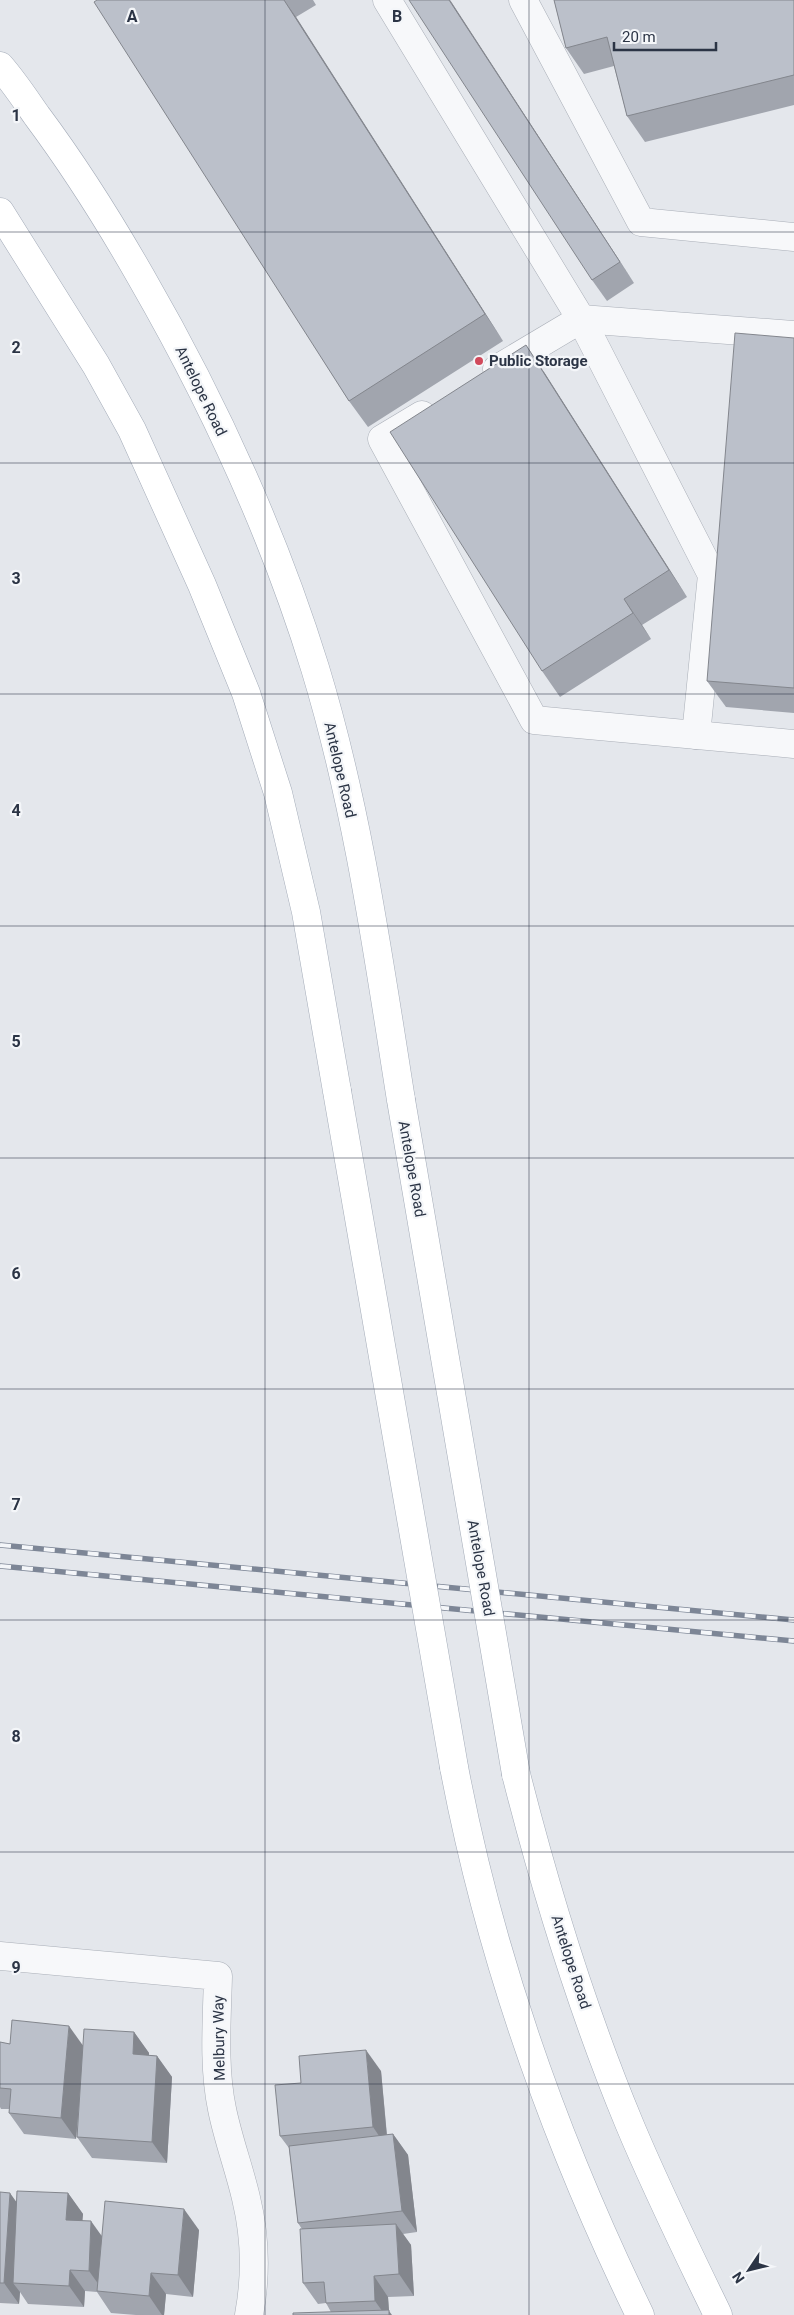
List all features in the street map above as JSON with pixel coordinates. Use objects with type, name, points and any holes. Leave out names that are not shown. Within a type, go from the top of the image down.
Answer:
[{"type":"main road","name":"Antelope Road","points":[[0,66],[72,163],[164,316],[205,395],[288,589],[315,670],[342,773],[370,906],[400,1100],[516,1774],[560,1930],[600,2051],[629,2124],[668,2212],[718,2315]]},
{"type":"main road","points":[[0,212],[90,356],[132,430],[202,584],[246,693],[278,792],[306,912],[467,1834],[518,2019],[564,2145],[603,2240],[640,2315]]},
{"type":"street","points":[[387,0],[581,319],[712,575],[696,735]]},
{"type":"street","points":[[523,0],[641,222],[794,237]]},
{"type":"street","points":[[473,384],[581,319],[794,335]]},
{"type":"street","points":[[440,404],[382,439],[534,720],[794,744]]},
{"type":"street","name":"Melbury Way","points":[[0,1956],[218,1976],[217,2054],[222,2108],[246,2199],[253,2242],[252,2297],[249,2315]]},
{"type":"building","points":[[97,0],[284,0],[485,314],[349,401],[94,2]]},
{"type":"building","points":[[409,0],[449,0],[620,262],[592,280]]},
{"type":"building","points":[[554,0],[794,0],[794,75],[627,116],[607,37],[566,48]]},
{"type":"building","points":[[735,333],[794,338],[794,688],[707,681]]},
{"type":"building","points":[[526,345],[669,570],[624,599],[633,613],[542,671],[390,432]]},
{"type":"building","points":[[12,2020],[69,2026],[61,2118],[9,2113],[11,2089],[0,2088],[0,2042],[10,2044]]},
{"type":"building","points":[[84,2029],[134,2032],[133,2054],[157,2056],[152,2142],[77,2137]]},
{"type":"building","points":[[366,2050],[373,2127],[280,2136],[275,2085],[301,2083],[299,2056]]},
{"type":"building","points":[[393,2134],[402,2211],[298,2223],[289,2146]]},
{"type":"building","points":[[17,2191],[68,2193],[66,2220],[91,2221],[89,2271],[70,2270],[69,2286],[13,2283]]},
{"type":"building","points":[[0,2192],[10,2193],[4,2283],[0,2283]]},
{"type":"building","points":[[105,2201],[184,2209],[178,2275],[151,2273],[149,2296],[97,2291]]},
{"type":"building","points":[[396,2224],[399,2274],[374,2276],[375,2301],[326,2303],[324,2282],[303,2283],[300,2229]]},
{"type":"building","points":[[389,2310],[389,2315],[293,2315],[293,2313]]},
{"type":"railway","points":[[0,1545],[794,1620]]},
{"type":"railway","points":[[0,1566],[794,1641]]},
{"type":"place","name":"Public Storage","points":[[479,361]]}]
